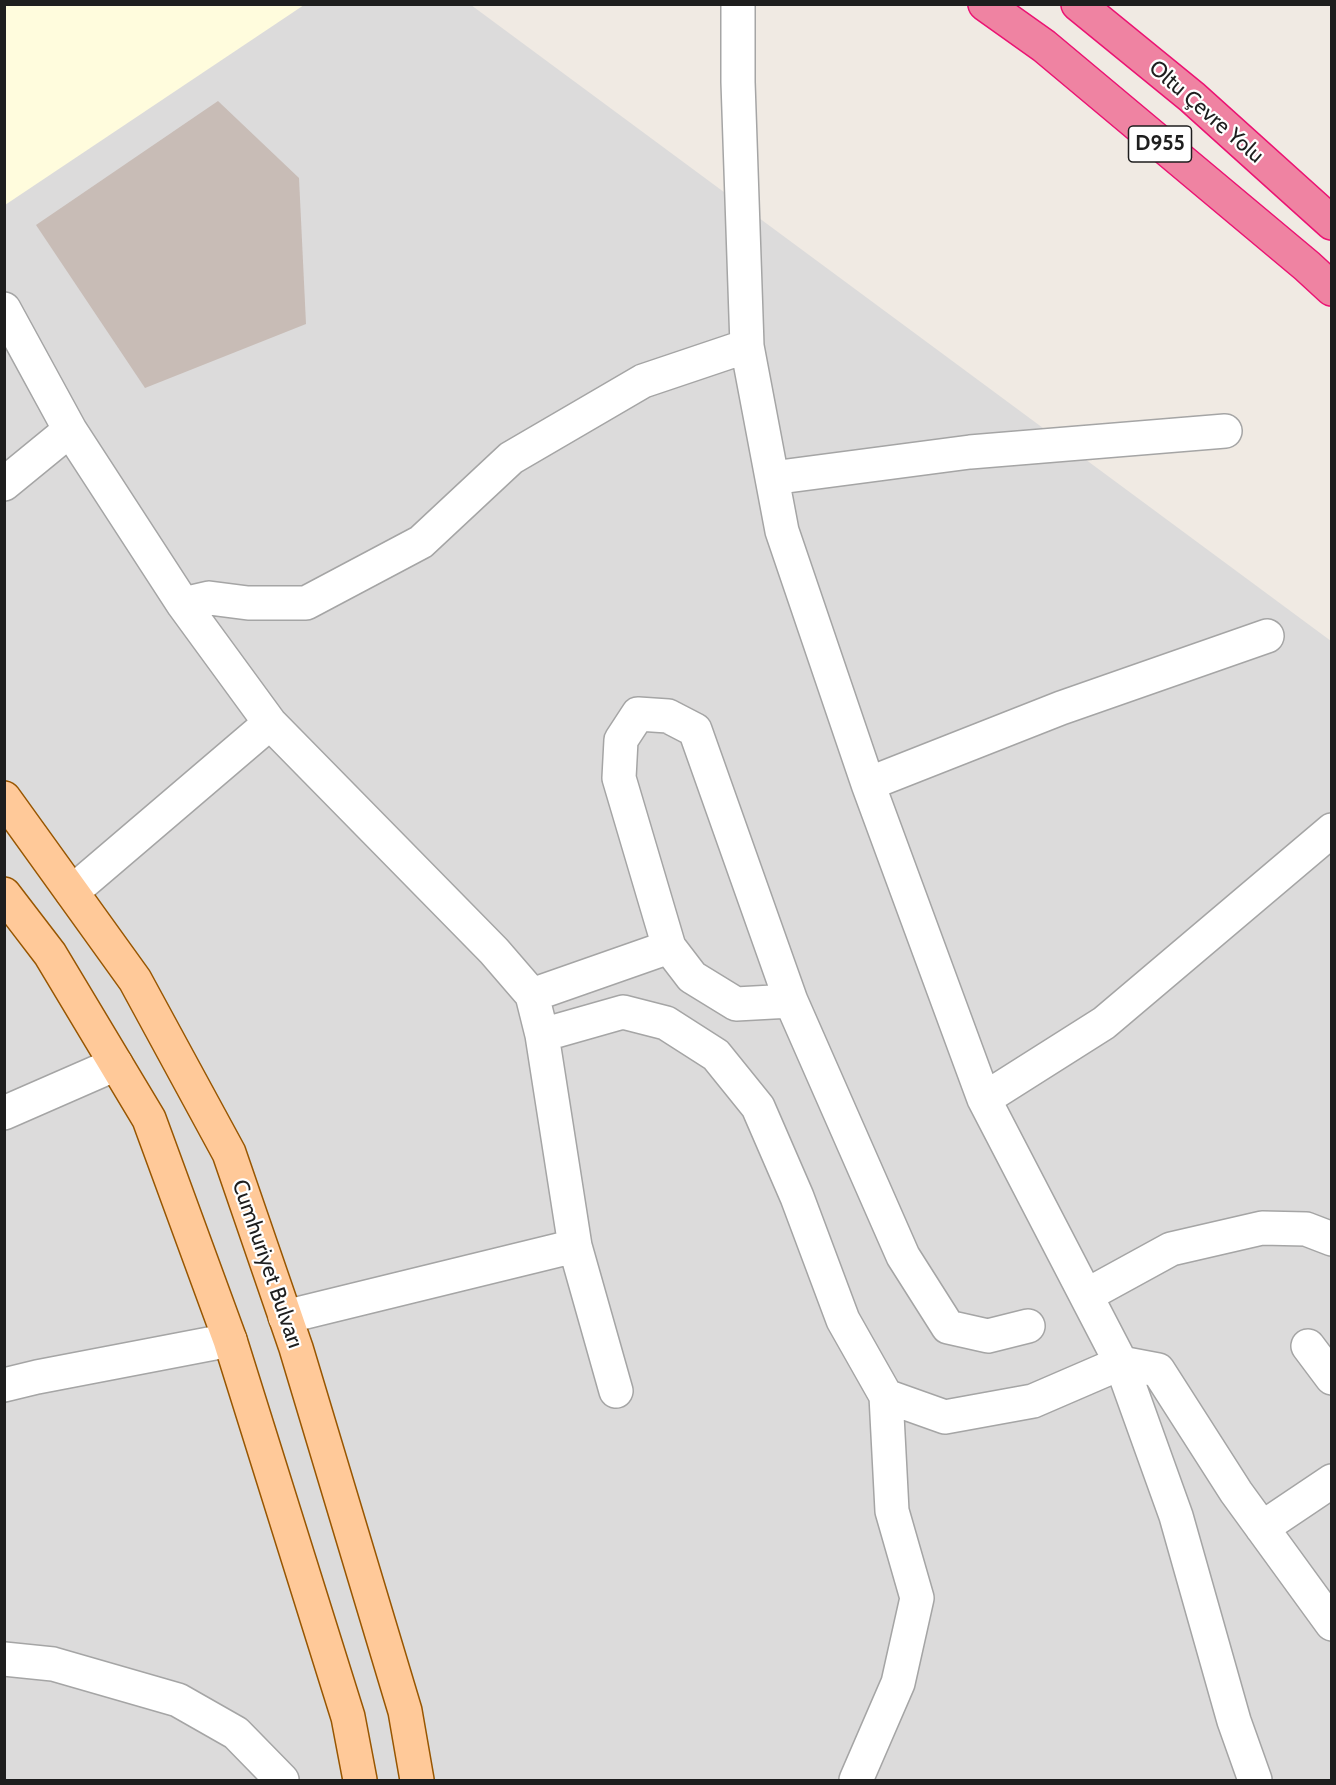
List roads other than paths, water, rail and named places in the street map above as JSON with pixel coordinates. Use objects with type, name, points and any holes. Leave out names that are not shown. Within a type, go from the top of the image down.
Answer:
[{"type":"highway","name":"D955","points":[[985,4],[1053,54],[1332,289]]},
{"type":"highway","name":"Oltu Çevre Yolu","points":[[1078,4],[1192,97],[1332,223]]},
{"type":"main road","name":"Cumhuriyet Bulvarı","points":[[4,798],[135,980],[229,1153],[285,1317],[405,1711],[417,1780]]},
{"type":"main road","points":[[4,894],[50,954],[149,1119],[230,1340],[348,1717],[360,1780]]},
{"type":"street","points":[[738,4],[738,82],[747,346],[782,531],[867,784],[984,1099],[1121,1363],[1176,1516],[1234,1721],[1255,1780]]},
{"type":"street","points":[[4,309],[70,430],[183,604],[270,723],[494,951],[532,995],[542,1035],[575,1246],[616,1391]]},
{"type":"street","points":[[183,604],[209,598],[248,603],[306,603],[421,542],[511,458],[643,381],[747,346]]},
{"type":"street","points":[[4,484],[70,430]]},
{"type":"street","points":[[772,478],[970,452],[1225,431]]},
{"type":"street","points":[[867,784],[1061,708],[1267,636]]},
{"type":"street","points":[[792,1001],[736,1005],[692,977],[669,947],[620,778],[621,740],[638,714],[668,716],[694,730],[792,1001],[903,1256],[948,1327],[988,1336],[1028,1326]]},
{"type":"street","points":[[72,892],[270,723]]},
{"type":"street","points":[[984,1099],[1104,1023],[1332,830]]},
{"type":"street","points":[[532,995],[669,947]]},
{"type":"street","points":[[542,1035],[623,1012],[666,1023],[716,1055],[758,1107],[797,1197],[843,1320],[885,1396],[891,1511],[917,1598],[898,1683],[856,1780]]},
{"type":"street","points":[[4,1113],[116,1064]]},
{"type":"street","points":[[1087,1295],[1171,1249],[1262,1228],[1306,1228],[1332,1239]]},
{"type":"street","points":[[285,1317],[575,1246]]},
{"type":"street","points":[[4,1385],[230,1340]]},
{"type":"street","points":[[1308,1346],[1332,1378]]},
{"type":"street","points":[[885,1396],[945,1417],[1033,1401],[1121,1363],[1158,1370],[1236,1492],[1330,1618]]},
{"type":"street","points":[[1262,1528],[1332,1481]]},
{"type":"street","points":[[4,1659],[53,1664],[178,1700],[236,1733],[282,1780]]}]
